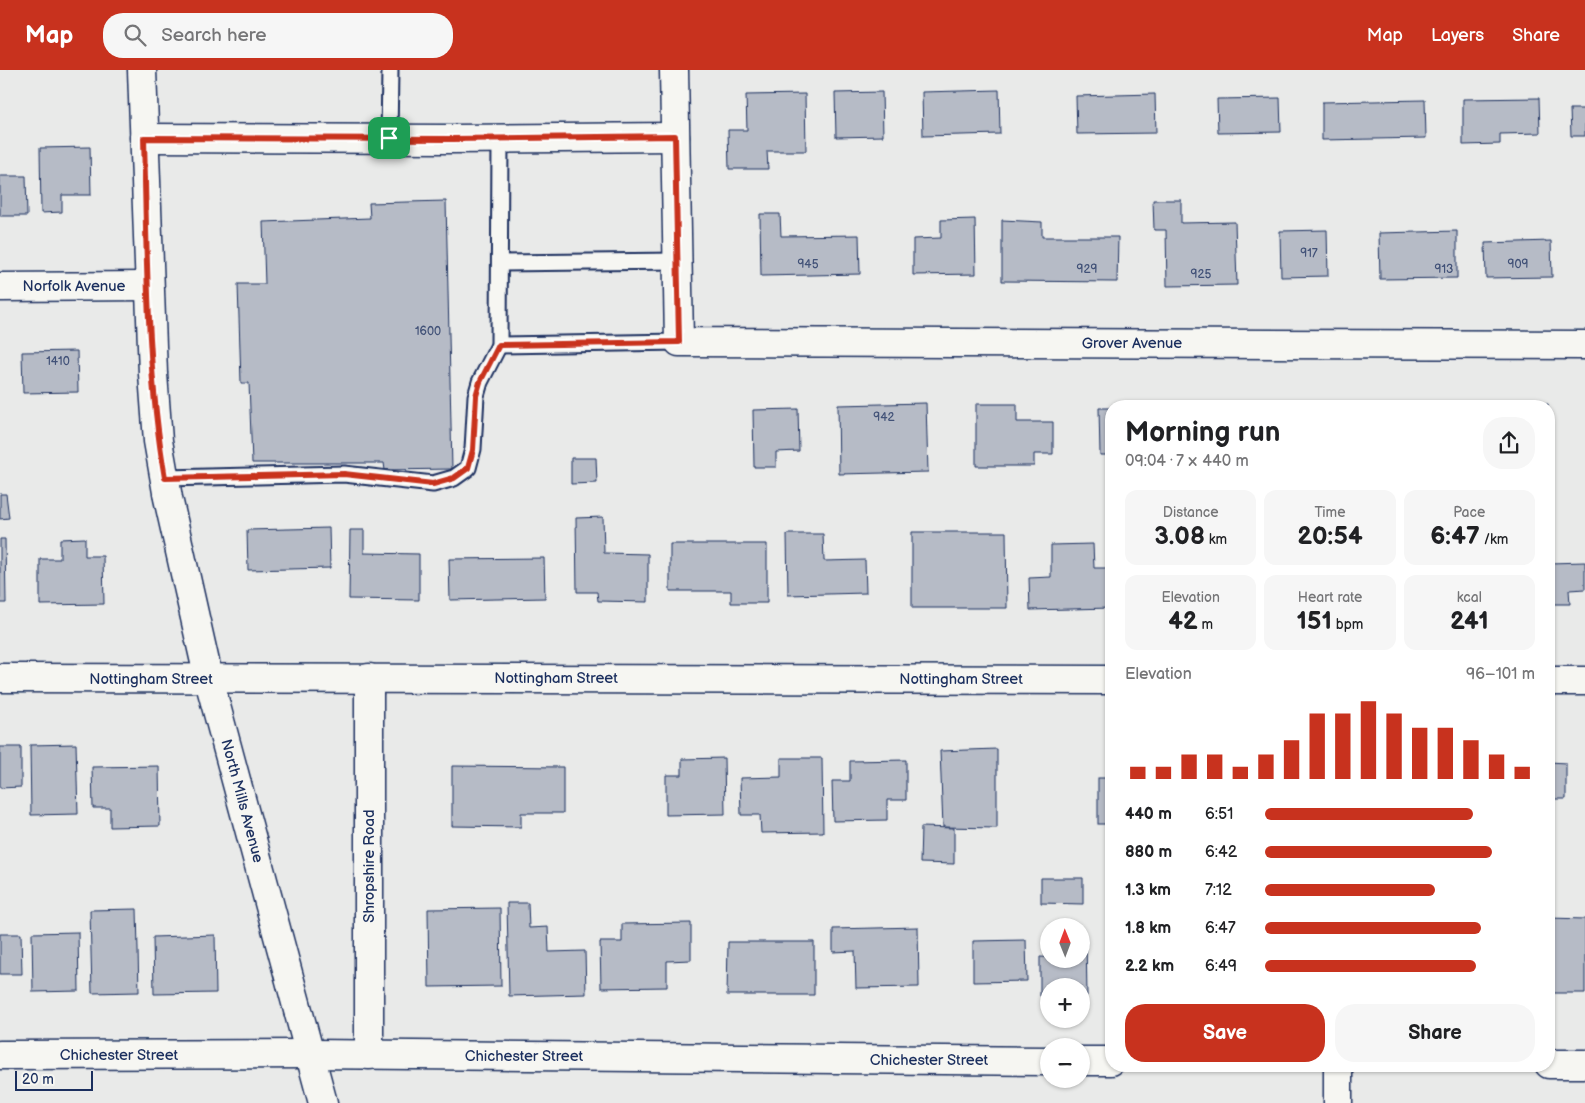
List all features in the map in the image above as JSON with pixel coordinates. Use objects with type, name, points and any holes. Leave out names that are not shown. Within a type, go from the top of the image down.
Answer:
[{"type":"street","name":"North Mills Avenue","points":[[142,70],[153,374],[158,441],[166,488],[209,680],[323,1103]]},
{"type":"street","points":[[674,70],[679,342]]},
{"type":"street","points":[[144,138],[675,136]]},
{"type":"street","name":"Norfolk Avenue","points":[[0,286],[149,286]]},
{"type":"street","name":"Grover Avenue","points":[[679,342],[1585,345]]},
{"type":"street","name":"Nottingham Street","points":[[0,678],[209,680],[369,678],[1105,680]]},
{"type":"street","name":"Shropshire Road","points":[[369,678],[369,1055]]},
{"type":"street","points":[[1555,681],[1585,681]]},
{"type":"street","name":"Chichester Street","points":[[0,1055],[311,1054],[1040,1061]]},
{"type":"street","points":[[1090,1061],[1105,1061]]},
{"type":"street","points":[[1555,1064],[1585,1064]]},
{"type":"street","points":[[1338,1072],[1338,1103]]},
{"type":"lane","points":[[389,138],[390,70]]},
{"type":"lane","points":[[166,488],[344,474],[433,484],[454,478],[468,468],[473,450],[476,396],[480,382],[499,345],[501,263],[500,138]]},
{"type":"lane","points":[[501,263],[677,261]]},
{"type":"lane","points":[[499,345],[679,342]]},
{"type":"building","points":[[999,90],[1000,134],[923,136],[922,92]]},
{"type":"building","points":[[882,92],[883,136],[836,137],[835,93]]},
{"type":"building","points":[[805,94],[806,151],[767,151],[768,169],[729,169],[728,130],[747,130],[746,95]]},
{"type":"building","points":[[1155,94],[1156,133],[1077,134],[1076,96]]},
{"type":"building","points":[[1280,98],[1281,132],[1218,133],[1217,99]]},
{"type":"building","points":[[1539,98],[1540,133],[1500,134],[1500,144],[1463,145],[1463,99]]},
{"type":"building","points":[[1425,100],[1426,138],[1322,140],[1322,102]]},
{"type":"building","points":[[1570,109],[1585,109],[1585,136],[1571,136]]},
{"type":"building","points":[[90,147],[91,195],[62,195],[62,212],[41,213],[40,148]]},
{"type":"building","points":[[0,176],[26,176],[27,216],[0,216]]},
{"type":"building","points":[[1153,200],[1181,200],[1181,223],[1235,222],[1237,285],[1167,286],[1166,230],[1154,230]]},
{"type":"building","points":[[446,201],[452,469],[385,470],[384,463],[252,463],[249,383],[241,383],[238,284],[265,284],[263,222],[370,218],[369,203]]},
{"type":"building","points":[[760,214],[780,214],[781,236],[859,235],[860,274],[761,276]]},
{"type":"building","points":[[975,219],[976,274],[913,275],[913,239],[941,238],[941,220]]},
{"type":"building","points":[[1002,220],[1042,222],[1042,237],[1118,237],[1117,282],[1002,281]]},
{"type":"building","points":[[1327,230],[1328,276],[1281,277],[1280,231]]},
{"type":"building","points":[[1457,231],[1457,278],[1380,279],[1379,233]]},
{"type":"building","points":[[1551,241],[1552,277],[1486,278],[1485,243]]},
{"type":"building","points":[[77,351],[78,392],[23,393],[22,352]]},
{"type":"building","points":[[926,403],[928,472],[839,474],[838,405]]},
{"type":"building","points":[[976,404],[1017,404],[1017,422],[1053,422],[1053,454],[1034,454],[1034,466],[976,466]]},
{"type":"building","points":[[1099,408],[1105,408],[1105,455],[1100,455]]},
{"type":"building","points":[[798,409],[799,451],[776,452],[776,467],[754,467],[753,410]]},
{"type":"building","points":[[571,458],[596,458],[597,483],[571,484]]},
{"type":"building","points":[[0,494],[6,494],[9,518],[0,519]]},
{"type":"building","points":[[603,517],[604,553],[648,554],[648,602],[598,601],[597,592],[577,592],[576,518]]},
{"type":"building","points":[[329,528],[330,568],[248,570],[247,530]]},
{"type":"building","points":[[350,530],[364,530],[364,553],[419,554],[419,600],[349,599]]},
{"type":"building","points":[[912,532],[1006,532],[1007,608],[912,608]]},
{"type":"building","points":[[787,534],[823,534],[824,561],[865,560],[866,593],[788,595]]},
{"type":"building","points":[[85,538],[85,556],[103,556],[104,604],[40,605],[40,559],[60,559],[60,539]]},
{"type":"building","points":[[0,539],[5,539],[6,603],[0,603]]},
{"type":"building","points":[[670,544],[767,544],[767,603],[731,603],[731,591],[670,591]]},
{"type":"building","points":[[1093,544],[1094,568],[1105,568],[1105,608],[1030,610],[1029,578],[1051,577],[1051,545]]},
{"type":"building","points":[[544,558],[545,598],[450,600],[449,559]]},
{"type":"building","points":[[1585,562],[1585,589],[1569,590],[1570,604],[1555,604],[1555,563]]},
{"type":"building","points":[[76,744],[78,814],[31,815],[30,745]]},
{"type":"building","points":[[0,747],[21,747],[21,787],[0,788]]},
{"type":"building","points":[[997,749],[997,828],[943,827],[940,751]]},
{"type":"building","points":[[724,758],[725,814],[666,815],[666,775],[682,775],[682,759]]},
{"type":"building","points":[[781,758],[822,758],[823,832],[761,833],[760,815],[741,815],[740,778],[781,777]]},
{"type":"building","points":[[906,760],[906,800],[887,800],[887,820],[833,821],[832,781],[850,781],[850,761]]},
{"type":"building","points":[[1555,762],[1566,763],[1566,799],[1555,799]]},
{"type":"building","points":[[159,766],[160,826],[110,827],[110,808],[93,808],[92,767]]},
{"type":"building","points":[[452,766],[563,767],[563,813],[521,813],[521,827],[452,826]]},
{"type":"building","points":[[1098,778],[1105,778],[1105,824],[1098,824]]},
{"type":"building","points":[[921,827],[954,828],[954,864],[920,863]]},
{"type":"building","points":[[1041,878],[1083,878],[1083,904],[1041,903]]},
{"type":"building","points":[[507,903],[528,903],[529,928],[548,927],[549,952],[585,951],[586,994],[509,996]]},
{"type":"building","points":[[500,908],[501,986],[429,987],[428,909]]},
{"type":"building","points":[[137,909],[139,992],[92,993],[90,910]]},
{"type":"building","points":[[1555,918],[1585,919],[1585,993],[1555,993]]},
{"type":"building","points":[[691,923],[691,960],[667,961],[667,987],[601,988],[600,942],[622,942],[622,924]]},
{"type":"building","points":[[918,927],[919,987],[856,988],[855,951],[833,952],[833,929]]},
{"type":"building","points":[[78,932],[79,991],[33,992],[32,933]]},
{"type":"building","points":[[0,934],[21,934],[22,974],[0,974]]},
{"type":"building","points":[[215,935],[216,993],[154,994],[153,937]]},
{"type":"building","points":[[1026,940],[1027,981],[973,982],[973,941]]},
{"type":"building","points":[[728,942],[814,942],[814,995],[727,995]]},
{"type":"building","points":[[1040,968],[1087,968],[1087,978],[1040,978]]},
{"type":"route","points":[[675,136],[679,342],[499,345],[480,382],[476,396],[473,450],[468,468],[454,478],[433,484],[410,483],[344,474],[165,478],[158,441],[153,374],[144,138],[389,138],[675,136]]}]
